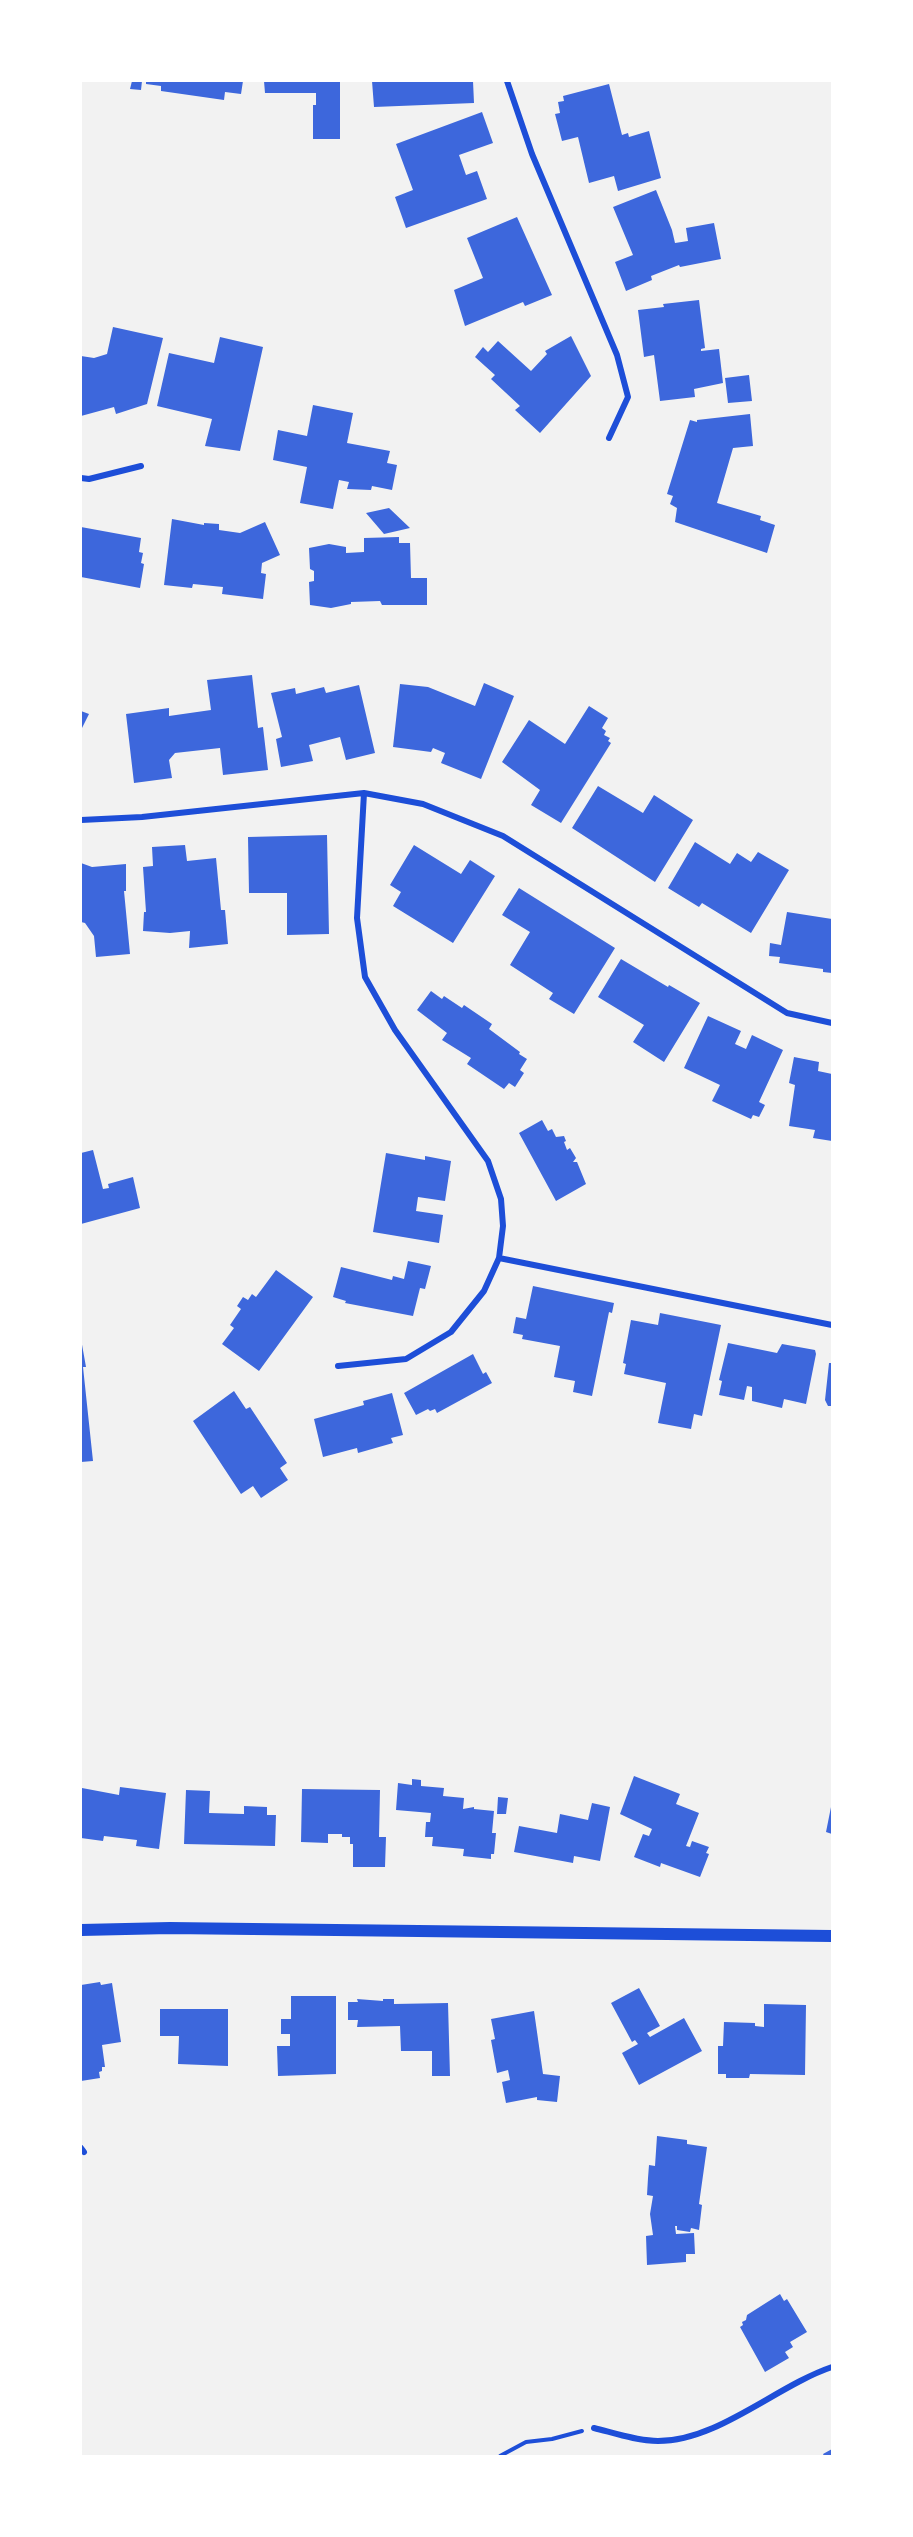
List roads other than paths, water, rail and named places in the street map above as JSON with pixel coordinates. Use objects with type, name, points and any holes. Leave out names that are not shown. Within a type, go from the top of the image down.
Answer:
[{"type":"main road","points":[[81,1930],[170,1928],[832,1936]]},
{"type":"street","points":[[507,81],[532,154],[617,356],[628,397],[609,438]]},
{"type":"street","points":[[81,477],[89,479],[141,466]]},
{"type":"street","points":[[338,1366],[406,1359],[451,1332],[484,1291],[499,1257],[503,1226],[501,1198],[488,1161],[395,1030],[365,977],[357,918],[364,793]]},
{"type":"street","points":[[81,820],[142,817],[364,793],[423,804],[503,836],[787,1013],[832,1023]]},
{"type":"street","points":[[499,1257],[832,1325]]},
{"type":"street","points":[[594,2428],[655,2441],[692,2436],[832,2367]]}]
